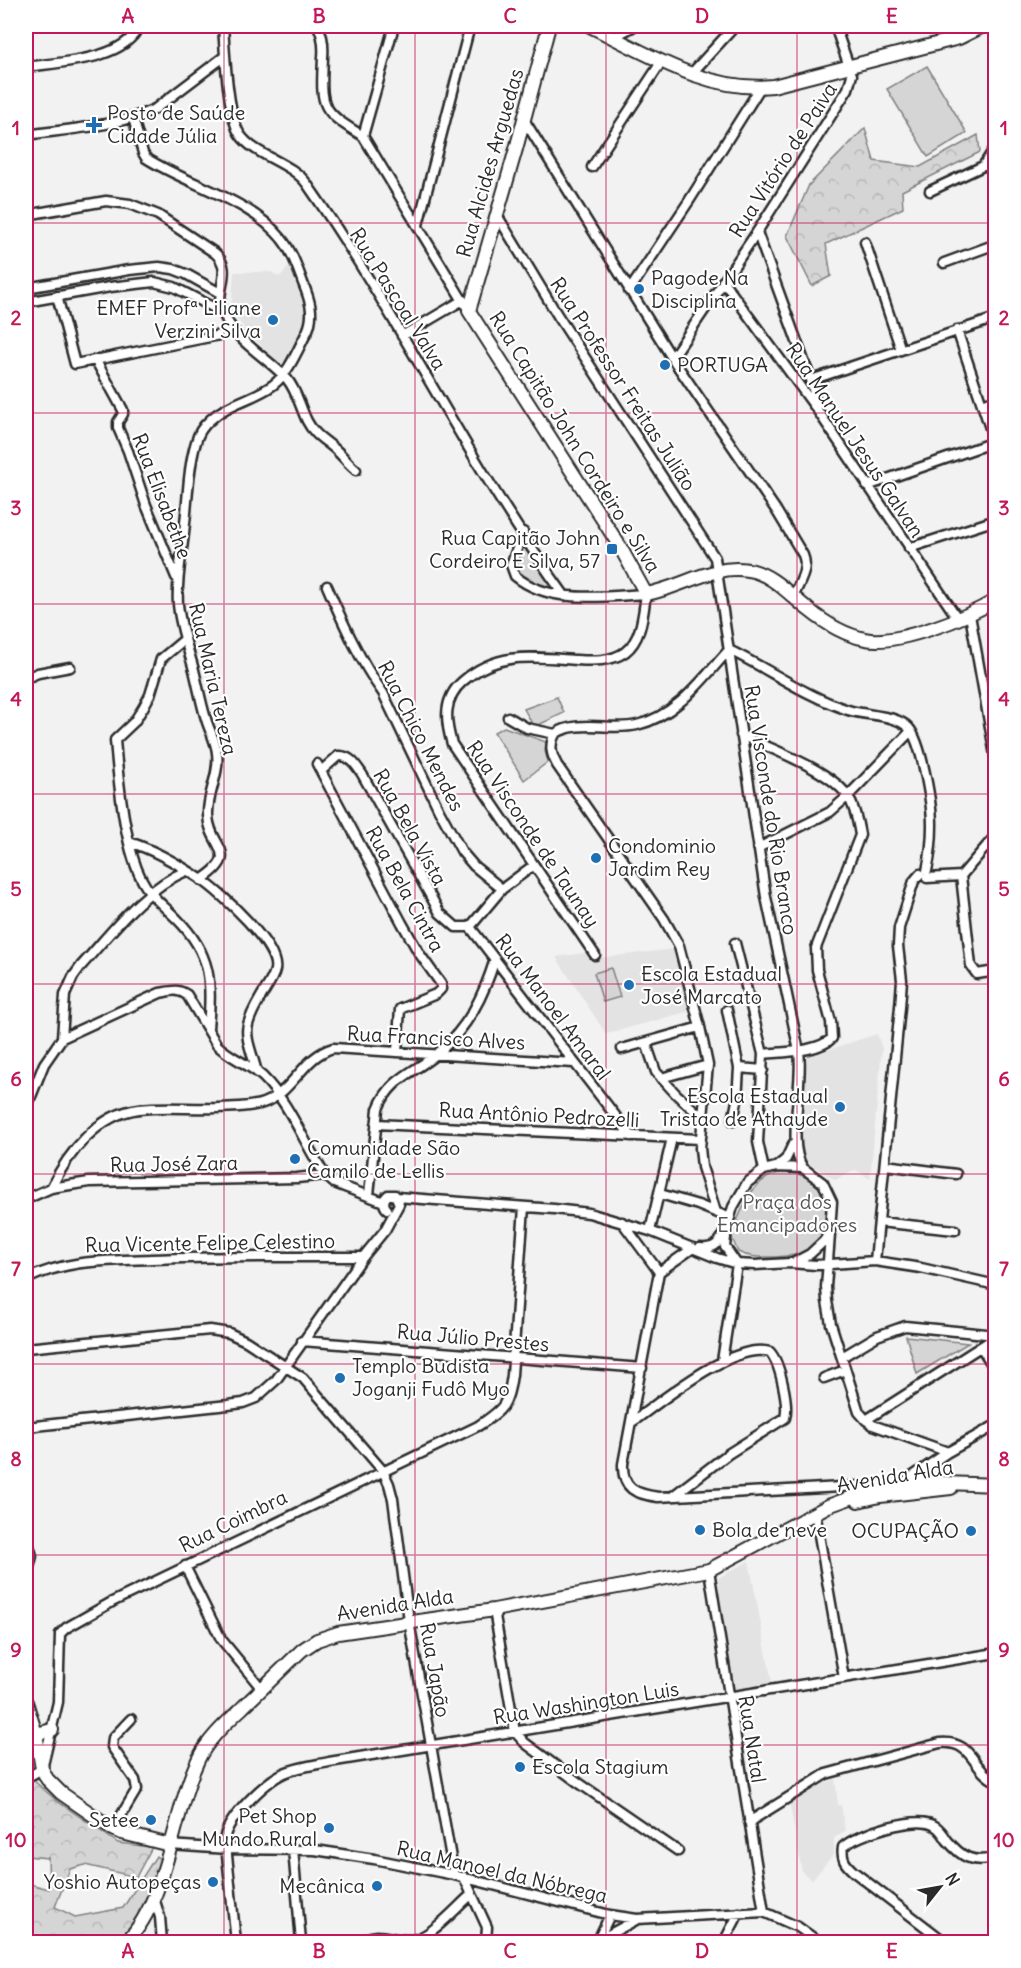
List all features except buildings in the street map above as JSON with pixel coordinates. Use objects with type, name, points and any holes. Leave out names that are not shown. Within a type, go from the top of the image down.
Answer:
[{"type":"main road","name":"Rua Alcides Arguedas","points":[[466,305],[516,149],[549,26]]},
{"type":"main road","points":[[590,26],[662,60],[721,84],[760,87],[773,86],[959,38],[983,26]]},
{"type":"main road","name":"Rua Capitão John Cordeiro e Silva","points":[[466,305],[619,544],[646,594]]},
{"type":"main road","points":[[646,594],[718,572],[741,569],[758,572],[833,626],[866,639],[893,639],[964,617],[996,600]]},
{"type":"main road","points":[[880,1496],[904,1482]]},
{"type":"main road","name":"Avenida Alda","points":[[126,1942],[138,1929],[154,1898],[188,1782],[199,1757],[218,1732],[302,1650],[317,1640],[338,1633],[494,1610],[709,1570],[815,1512],[889,1484],[904,1482],[996,1485]]},
{"type":"main road","name":"Avenida Alda","points":[[828,1506],[880,1496],[967,1485]]},
{"type":"main road","points":[[26,1702],[36,1734],[42,1769],[51,1784],[122,1833],[170,1845]]},
{"type":"main road","points":[[36,1734],[52,1730]]},
{"type":"street","points":[[26,67],[112,51],[128,42],[139,26]]},
{"type":"street","name":"Rua Pascoal Valva","points":[[223,26],[233,115],[241,136],[250,145],[290,168],[306,182],[370,280],[472,455],[566,596]]},
{"type":"street","points":[[318,26],[323,39],[322,94],[324,104],[338,120],[363,136],[466,305],[402,336]]},
{"type":"street","points":[[384,26],[391,37]]},
{"type":"street","points":[[363,136],[394,26]]},
{"type":"street","points":[[418,225],[470,26]]},
{"type":"street","points":[[614,37],[634,26]]},
{"type":"street","points":[[692,73],[735,26]]},
{"type":"street","points":[[835,26],[849,66]]},
{"type":"street","points":[[26,135],[133,118],[155,109],[225,56]]},
{"type":"street","points":[[592,167],[662,60]]},
{"type":"street","name":"Rua Vitório de Paiva","points":[[672,358],[849,89],[852,75],[849,66]]},
{"type":"street","points":[[629,291],[689,201],[760,87]]},
{"type":"street","points":[[133,118],[143,153],[147,158],[258,217],[288,248],[306,291],[312,317],[308,332],[282,375]]},
{"type":"street","points":[[523,118],[629,291],[776,510],[806,560],[805,571],[793,597]]},
{"type":"street","points":[[983,166],[996,146]]},
{"type":"street","points":[[930,191],[983,166],[996,166]]},
{"type":"street","points":[[26,215],[106,201],[141,208],[168,222],[221,258],[225,266],[220,293],[222,312]]},
{"type":"street","name":"Rua Professor Freitas Julião","points":[[496,214],[558,316],[709,545],[716,558],[718,572]]},
{"type":"street","points":[[757,232],[810,380],[818,411]]},
{"type":"street","points":[[865,242],[901,350]]},
{"type":"street","points":[[944,263],[996,244]]},
{"type":"street","points":[[26,288],[159,267],[186,274],[220,293]]},
{"type":"street","name":"Rua Manuel Jesus Galvan","points":[[723,281],[818,411],[909,548],[964,617]]},
{"type":"street","points":[[26,302],[154,282],[174,287],[222,312],[236,332],[282,375],[294,390],[313,430],[356,470]]},
{"type":"street","points":[[57,296],[75,364],[236,332]]},
{"type":"street","points":[[810,380],[996,318]]},
{"type":"street","points":[[867,486],[995,444],[957,330]]},
{"type":"street","name":"Rua Elisabethe","points":[[96,361],[123,410],[117,426],[177,580]]},
{"type":"street","name":"Rua Maria Tereza","points":[[201,880],[219,867],[222,853],[208,819],[208,805],[217,765],[217,752],[184,639],[178,605],[177,580],[188,484],[195,442],[201,430],[218,413],[267,389],[282,375]]},
{"type":"street","points":[[982,404],[996,399]]},
{"type":"street","points":[[909,548],[996,520]]},
{"type":"street","points":[[523,532],[512,558],[514,576],[538,588],[566,596],[646,594]]},
{"type":"street","name":"Rua Visconde do Rio Branco","points":[[718,572],[758,848],[802,1068],[795,1138]]},
{"type":"street","name":"Rua Chico Mendes","points":[[327,586],[340,616],[383,693],[439,810],[462,852],[474,866],[502,889]]},
{"type":"street","name":"Rua Visconde de Taunay","points":[[595,955],[452,744],[446,716],[447,706],[460,683],[480,668],[493,662],[507,658],[528,657],[593,661],[616,657],[632,646],[638,636],[646,594]]},
{"type":"street","points":[[964,617],[996,761]]},
{"type":"street","points":[[184,639],[161,659],[150,695],[143,708],[134,722],[115,740],[129,842],[136,868],[150,893],[189,932],[200,951],[210,984],[208,1028]]},
{"type":"street","points":[[508,717],[527,728],[555,734],[565,729],[581,726],[611,728],[637,726],[654,720],[680,702],[729,650],[832,705],[865,715],[894,719],[900,721],[911,731],[921,754],[932,825],[929,853],[925,856],[926,875]]},
{"type":"street","points":[[26,678],[38,673],[70,667]]},
{"type":"street","points":[[758,848],[830,812],[911,731]]},
{"type":"street","points":[[555,734],[551,751],[557,765],[674,935],[679,946],[708,1065],[700,1139],[702,1167],[716,1212]]},
{"type":"street","points":[[741,735],[808,766],[829,779],[848,796],[860,835],[844,880],[820,935],[815,957],[834,1035],[828,1042],[799,1051],[764,1054]]},
{"type":"street","name":"Rua Bela Vista","points":[[319,768],[338,756],[344,756],[353,761],[440,913],[456,927],[470,927]]},
{"type":"street","name":"Rua Bela Cintra","points":[[319,768],[402,923],[441,984],[440,992],[400,1009],[398,1052]]},
{"type":"street","points":[[996,836],[961,876],[971,966],[976,974],[996,970]]},
{"type":"street","points":[[129,842],[151,850],[201,880],[227,901],[266,945],[274,960],[275,971],[246,1025],[257,1072]]},
{"type":"street","points":[[470,927],[502,889],[534,865]]},
{"type":"street","points":[[62,1038],[64,1002],[73,977],[81,966],[150,893],[173,876],[186,871]]},
{"type":"street","points":[[876,1261],[902,981],[898,946],[899,928],[916,877],[961,876]]},
{"type":"street","name":"Rua Manoel Amaral","points":[[470,927],[631,1136]]},
{"type":"street","points":[[735,943],[764,1054],[758,1142],[764,1170]]},
{"type":"street","points":[[370,1195],[380,1103],[391,1087],[437,1054],[465,1025],[477,1006],[495,959]]},
{"type":"street","points":[[26,1109],[44,1064],[62,1038],[134,1004],[175,990],[187,994],[217,1045],[224,1052],[257,1072],[279,1096],[325,1175],[334,1183],[386,1203],[392,1210],[398,1203],[411,1198],[589,1213],[650,1231],[737,1264],[827,1265],[852,1261],[876,1261],[921,1268],[996,1285]]},
{"type":"street","points":[[727,1010],[739,1068],[733,1121]]},
{"type":"street","points":[[622,1048],[700,1027]]},
{"type":"street","points":[[646,1043],[654,1068],[661,1078],[703,1118]]},
{"type":"street","name":"Rua Francisco Alves","points":[[279,1096],[309,1060],[325,1051],[340,1048],[574,1063]]},
{"type":"street","points":[[661,1078],[708,1065]]},
{"type":"street","points":[[739,1068],[763,1070]]},
{"type":"street","points":[[51,1188],[68,1158],[94,1130],[112,1117],[137,1109],[250,1106],[262,1104],[279,1096]]},
{"type":"street","name":"Rua Antônio Pedrozelli","points":[[376,1124],[700,1139]]},
{"type":"street","points":[[650,1231],[672,1138]]},
{"type":"street","points":[[776,1167],[790,1154],[795,1138]]},
{"type":"street","points":[[795,1138],[796,1154],[803,1168]]},
{"type":"street","points":[[885,1165],[956,1174]]},
{"type":"street","points":[[889,1484],[673,1496],[645,1495],[634,1491],[623,1475],[623,1464],[659,1272],[693,1248],[710,1249],[719,1243],[742,1189],[753,1177],[764,1170],[776,1167],[803,1168],[817,1177],[828,1192],[833,1209],[826,1301],[857,1407],[866,1420],[873,1425],[948,1452]]},
{"type":"street","name":"Rua José Zara","points":[[26,1199],[51,1188],[89,1182],[232,1180],[325,1175]]},
{"type":"street","points":[[385,1230],[386,1203],[390,1194],[398,1203]]},
{"type":"street","points":[[660,1194],[716,1212],[728,1223]]},
{"type":"street","points":[[26,1427],[243,1403],[256,1398],[266,1390],[286,1366],[363,1257],[385,1230],[398,1203]]},
{"type":"street","name":"Rua Coimbra","points":[[42,1769],[58,1702],[59,1640],[63,1630],[112,1602],[478,1426],[496,1414],[509,1396],[514,1358],[524,1207]]},
{"type":"street","points":[[622,1222],[659,1272]]},
{"type":"street","points":[[879,1222],[955,1230]]},
{"type":"street","points":[[722,1361],[737,1264],[725,1247],[728,1223]]},
{"type":"street","points":[[793,1263],[818,1248],[830,1231]]},
{"type":"street","name":"Rua Vicente Felipe Celestino","points":[[26,1279],[63,1265],[82,1262],[189,1257],[363,1257]]},
{"type":"street","points":[[842,1357],[877,1336],[905,1326],[996,1336]]},
{"type":"street","name":"Rua Japão","points":[[26,1348],[210,1330],[229,1333],[246,1341],[303,1378],[322,1397],[383,1471],[393,1499],[409,1621],[454,1875]]},
{"type":"street","points":[[866,1420],[996,1336]]},
{"type":"street","name":"Rua Júlio Prestes","points":[[302,1341],[642,1368]]},
{"type":"street","points":[[981,1347],[996,1371]]},
{"type":"street","points":[[632,1422],[722,1361],[761,1350],[770,1352],[775,1359],[783,1389],[786,1414],[782,1421],[760,1432],[728,1454],[673,1496]]},
{"type":"street","points":[[824,1378],[845,1370]]},
{"type":"street","points":[[904,1482],[948,1452],[996,1425]]},
{"type":"street","points":[[815,1512],[844,1678]]},
{"type":"street","points":[[26,1535],[32,1556],[26,1580]]},
{"type":"street","points":[[185,1566],[221,1639],[262,1689]]},
{"type":"street","name":"Rua Natal","points":[[709,1570],[764,1912]]},
{"type":"street","points":[[494,1610],[514,1732],[525,1743],[579,1783],[678,1851]]},
{"type":"street","name":"Rua Washington Luis","points":[[236,1942],[225,1836],[231,1821],[268,1783],[286,1772],[329,1762],[996,1653]]},
{"type":"street","points":[[113,1828],[137,1789],[135,1780],[112,1747],[113,1738],[131,1719]]},
{"type":"street","points":[[749,1822],[826,1774],[940,1743],[951,1742],[961,1746],[981,1770],[996,1781]]},
{"type":"street","points":[[26,1778],[42,1769]]},
{"type":"street","points":[[945,1942],[854,1872],[842,1856],[843,1847],[869,1833],[898,1825],[928,1822],[936,1826],[962,1855],[981,1861],[996,1858]]},
{"type":"street","name":"Rua Manoel da Nóbrega","points":[[170,1845],[226,1849],[293,1849],[374,1859],[464,1877],[610,1915],[637,1919],[764,1912],[798,1927],[819,1942]]},
{"type":"street","points":[[293,1849],[301,1942]]},
{"type":"street","points":[[464,1877],[488,1927],[486,1942]]},
{"type":"street","points":[[362,1942],[372,1936],[398,1940],[418,1939],[471,1895]]},
{"type":"street","points":[[154,1898],[160,1917],[162,1942]]},
{"type":"street","points":[[724,1942],[739,1913]]},
{"type":"street","points":[[597,1942],[610,1915]]},
{"type":"street","points":[[597,1942],[637,1919]]},
{"type":"street","points":[[992,1942],[996,1939]]},
{"type":"shaded area","name":"EMEF Profª Liliane Verzini Silva","points":[[291,265],[304,292],[310,312],[287,361],[279,364],[231,311],[234,272],[271,272],[279,277]]},
{"type":"shaded area","name":"Escola Estadual José Marcato","points":[[674,949],[690,1011],[606,1034],[556,957],[585,953],[590,959]]},
{"type":"shaded area","name":"Escola Estadual Tristao de Athayde","points":[[877,1034],[882,1048],[870,1179],[856,1170],[835,1180],[799,1157],[807,1057]]},
{"type":"shaded area","points":[[749,1561],[773,1688],[731,1695],[718,1578]]},
{"type":"shaded area","points":[[835,1779],[838,1805],[841,1805],[845,1831],[834,1838],[834,1854],[812,1880],[802,1872],[789,1800]]},
{"type":"green space","points":[[927,66],[967,133],[928,157],[887,89]]},
{"type":"green space","points":[[865,128],[874,161],[920,167],[978,135],[980,152],[902,191],[903,208],[826,244],[831,276],[812,286],[787,236],[809,185]]},
{"type":"green space","points":[[525,538],[556,587],[555,589],[546,588],[524,578],[516,569],[517,558]]},
{"type":"green space","points":[[557,697],[564,713],[534,727],[524,709]]},
{"type":"green space","points":[[504,727],[546,742],[545,751],[548,762],[524,780],[494,732]]},
{"type":"green space","points":[[611,968],[620,997],[603,1002],[594,973]]},
{"type":"green space","name":"Praça dos Emancipadores","points":[[782,1172],[799,1174],[812,1181],[822,1191],[828,1204],[830,1217],[827,1230],[820,1242],[807,1251],[791,1256],[760,1257],[738,1252],[732,1238],[733,1230],[745,1202],[763,1180]]},
{"type":"green space","points":[[906,1336],[968,1343],[917,1374]]},
{"type":"green space","points":[[33,1780],[57,1801],[118,1843],[152,1847],[136,1877],[85,1865],[70,1869],[55,1907],[75,1917],[123,1908],[156,1856],[161,1860],[137,1917],[130,1927],[111,1942],[26,1941],[26,1883],[49,1889],[48,1858],[26,1856],[26,1830],[33,1824],[26,1814],[26,1785]]},
{"type":"place","name":"Posto de Saúde Cidade Júlia","points":[[94,125]]},
{"type":"place","name":"Pagode Na Disciplina","points":[[639,289]]},
{"type":"place","name":"EMEF Profª Liliane Verzini Silva","points":[[273,320]]},
{"type":"place","name":"PORTUGA","points":[[665,365]]},
{"type":"place","name":"Rua Capitão John Cordeiro E Silva, 57","points":[[612,549]]},
{"type":"place","name":"Condominio Jardim Rey","points":[[596,858]]},
{"type":"place","name":"Escola Estadual José Marcato","points":[[629,985]]},
{"type":"place","name":"Escola Estadual Tristao de Athayde","points":[[840,1107]]},
{"type":"place","name":"Comunidade São Camilo de Lellis","points":[[295,1159]]},
{"type":"place","name":"Templo Budista Joganji Fudô Myo","points":[[340,1378]]},
{"type":"place","name":"Bola de neve","points":[[700,1530]]},
{"type":"place","name":"OCUPAÇÃO","points":[[971,1531]]},
{"type":"place","name":"Escola Stagium","points":[[520,1767]]},
{"type":"place","name":"Setee","points":[[151,1820]]},
{"type":"place","name":"Pet Shop Mundo Rural","points":[[329,1828]]},
{"type":"place","name":"Yoshio Autopeças","points":[[213,1882]]},
{"type":"place","name":"Mecânica","points":[[377,1886]]}]
